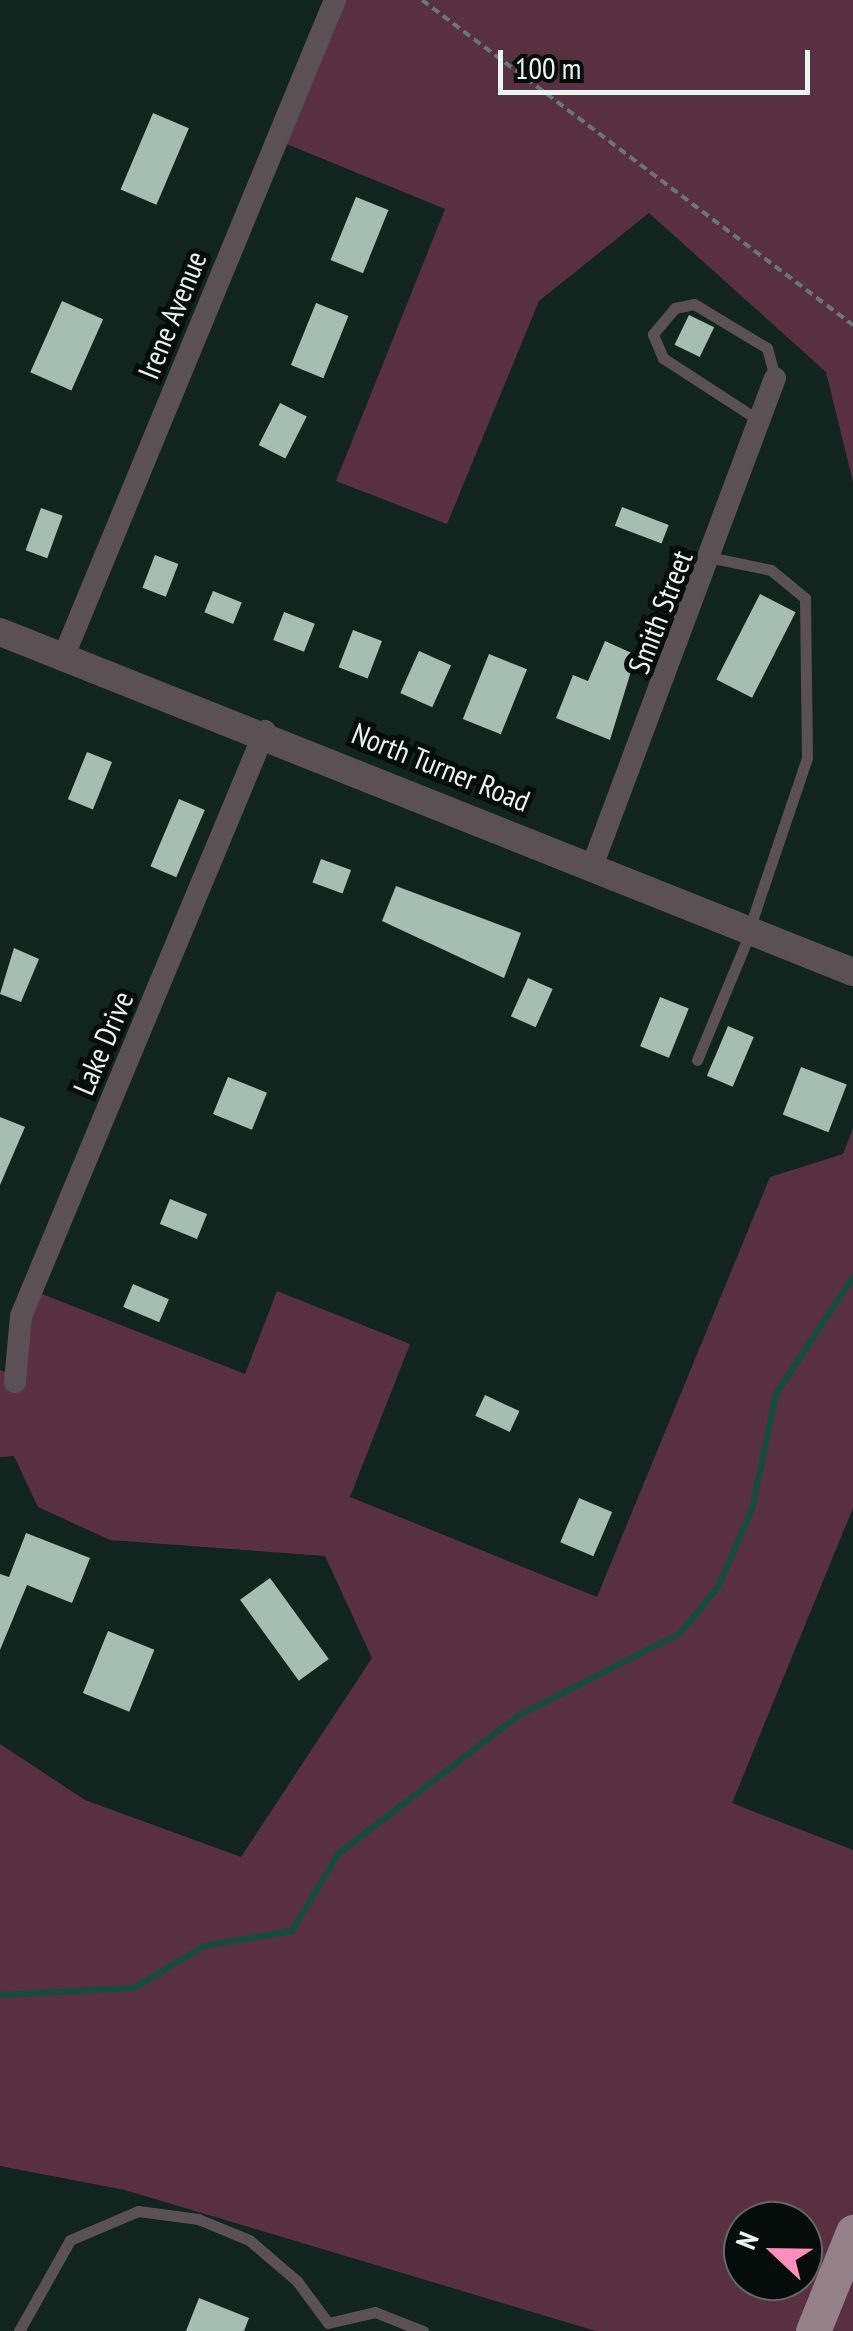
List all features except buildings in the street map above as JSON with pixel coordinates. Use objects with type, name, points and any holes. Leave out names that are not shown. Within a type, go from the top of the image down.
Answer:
[{"type":"main road","points":[[813,2331],[853,2232]]},
{"type":"street","name":"Irene Avenue","points":[[65,653],[334,0]]},
{"type":"street","name":"Smith Street","points":[[593,864],[713,558],[774,378]]},
{"type":"street","name":"North Turner Road","points":[[0,632],[65,653],[265,731],[853,972]]},
{"type":"street","name":"Lake Drive","points":[[15,1382],[21,1316],[265,731]]},
{"type":"lane","points":[[760,422],[664,358],[653,334],[675,308],[694,304],[767,348],[774,378]]},
{"type":"lane","points":[[696,1060],[750,930],[808,758],[805,598],[771,570],[713,558]]},
{"type":"lane","points":[[20,2331],[70,2240],[138,2211],[249,2240],[298,2280],[328,2324],[340,2326],[375,2312],[423,2331]]},
{"type":"path","points":[[422,0],[853,326]]},
{"type":"shaded area","points":[[335,0],[853,0],[853,482],[826,372],[649,213],[539,301],[447,524],[336,481],[445,209],[277,140]]},
{"type":"shaded area","points":[[853,1128],[853,1508],[732,1803],[853,1850],[853,2331],[596,2331],[125,2190],[0,2166],[0,1744],[85,1800],[241,1857],[372,1658],[325,1556],[110,1540],[38,1507],[14,1456],[0,1457],[0,1370],[14,1375],[32,1290],[245,1374],[277,1291],[410,1344],[350,1497],[597,1597],[770,1177],[843,1154]]},
{"type":"waterway","points":[[0,1995],[134,1988],[204,1946],[292,1931],[338,1854],[518,1716],[680,1633],[718,1587],[752,1509],[776,1394],[853,1277]]}]
